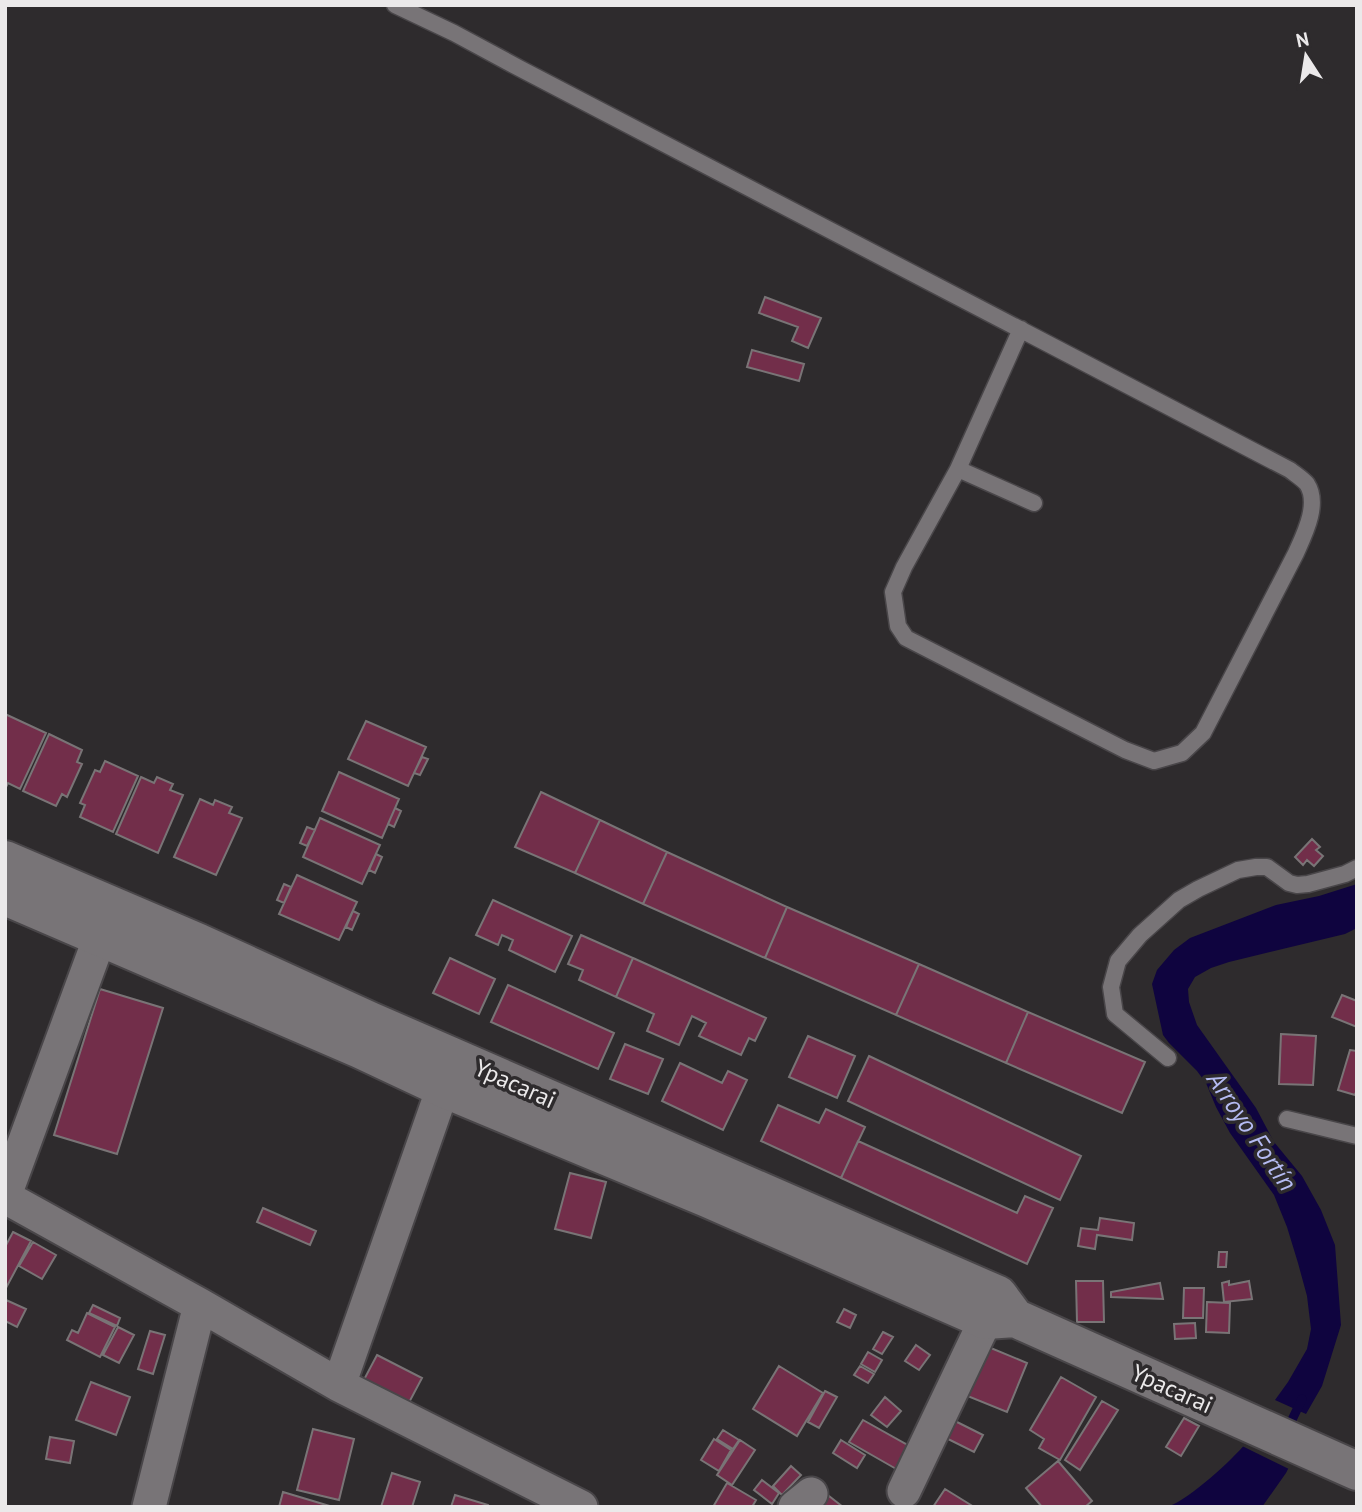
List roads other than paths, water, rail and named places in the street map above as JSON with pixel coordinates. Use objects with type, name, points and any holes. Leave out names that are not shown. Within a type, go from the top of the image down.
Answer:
[{"type":"street","name":"Ypacarai","points":[[5,860],[199,943],[365,1035],[443,1088],[713,1186]]},
{"type":"street","name":"Ypacarai","points":[[5,896],[100,937],[365,1035],[925,1278],[1343,1465]]},
{"type":"street","points":[[100,937],[5,1196],[340,1385],[581,1507]]},
{"type":"street","points":[[340,1385],[443,1088]]},
{"type":"street","points":[[149,1507],[200,1305]]},
{"type":"street","points":[[904,1491],[1000,1311]]},
{"type":"lane","points":[[396,5],[454,33],[1021,329],[1290,470],[1307,485],[1312,502],[1309,524],[1296,553],[1203,733],[1182,753],[1154,761],[1125,750],[906,638],[898,626],[893,592],[958,469],[1021,329]]},
{"type":"lane","points":[[958,469],[1034,503]]},
{"type":"lane","points":[[1168,1058],[1115,1014],[1111,986],[1118,961],[1140,935],[1179,900],[1238,870],[1267,867],[1289,883],[1297,885],[1321,881],[1357,868]]},
{"type":"lane","points":[[1287,1119],[1357,1136]]},
{"type":"water","points":[[1357,884],[1357,928],[1345,934],[1211,968],[1195,977],[1188,989],[1189,1002],[1197,1025],[1256,1108],[1274,1142],[1302,1176],[1321,1210],[1335,1245],[1341,1325],[1322,1386],[1306,1414],[1275,1400],[1307,1349],[1311,1329],[1307,1296],[1287,1227],[1274,1195],[1230,1133],[1206,1083],[1163,1035],[1152,984],[1157,970],[1174,950],[1190,938],[1276,905]]},
{"type":"water","points":[[1247,1442],[1291,1463],[1262,1507],[1168,1507],[1210,1478]]},
{"type":"waterway","name":"Arroyo Fortín","points":[[1285,1430],[1302,1399]]}]
